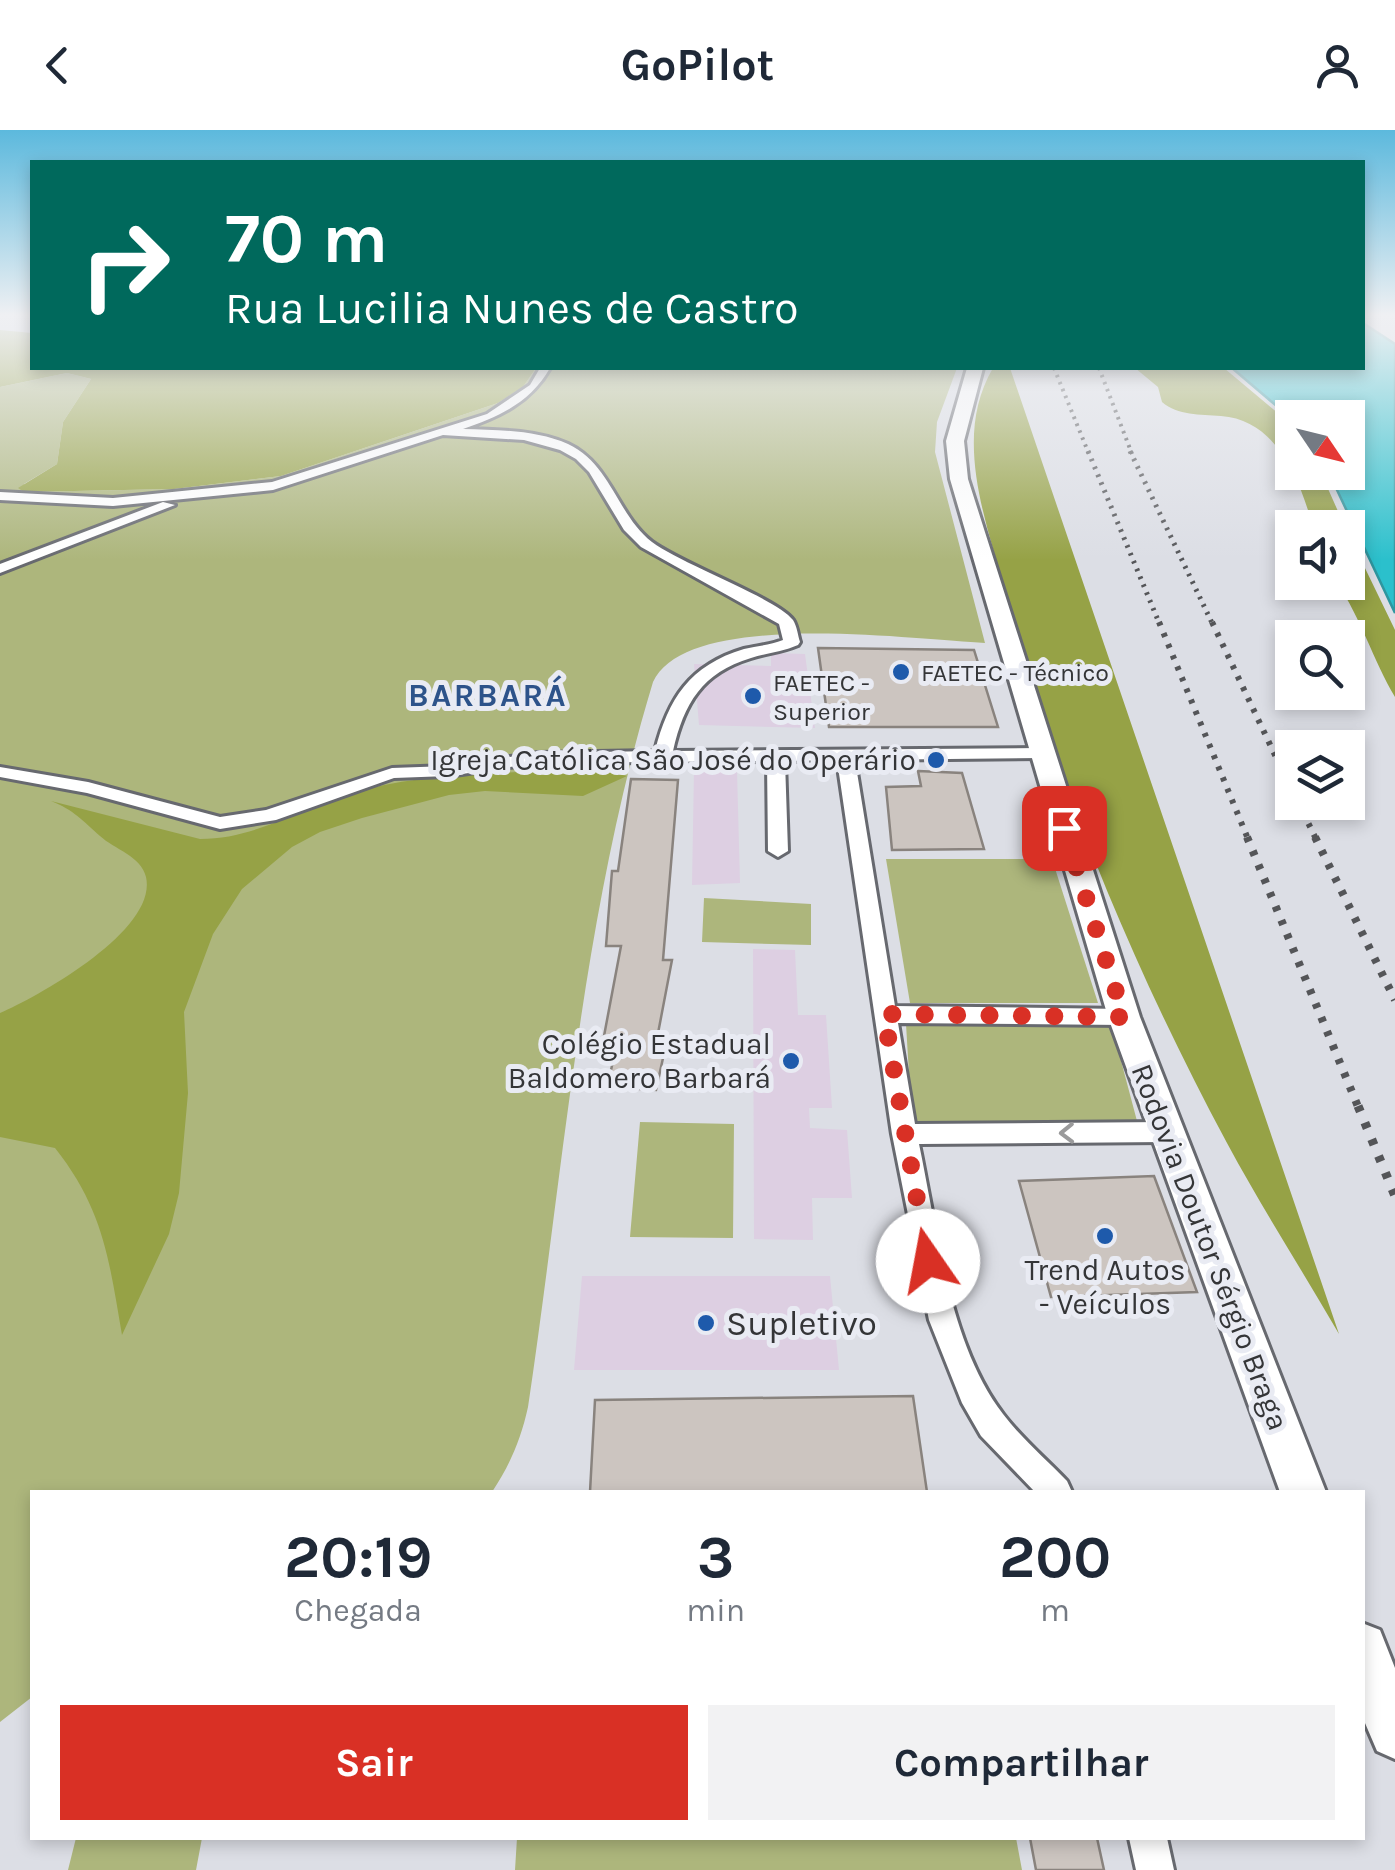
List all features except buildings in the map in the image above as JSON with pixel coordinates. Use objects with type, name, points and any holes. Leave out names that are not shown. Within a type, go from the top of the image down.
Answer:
[{"type":"main road","name":"Rodovia Doutor Sérgio Braga","points":[[968,397],[954,453],[1040,753],[1124,1017],[1302,1490]]},
{"type":"main road","points":[[1365,1656],[1395,1732]]},
{"type":"street","points":[[0,496],[112,502],[297,481],[366,454],[443,432],[508,406],[520,397]]},
{"type":"street","points":[[443,432],[554,443],[572,451],[592,467],[622,524],[649,546],[786,622],[792,642],[722,664],[685,690],[673,708],[653,757]]},
{"type":"street","points":[[0,569],[194,494]]},
{"type":"street","points":[[0,772],[88,788],[220,824],[269,816],[392,773],[448,771],[538,758],[1040,753]]},
{"type":"street","points":[[776,754],[778,851]]},
{"type":"street","points":[[845,754],[884,1014],[928,1261],[956,1356],[992,1425],[1054,1490]]},
{"type":"street","points":[[884,1014],[1124,1017]]},
{"type":"street","points":[[904,1134],[1165,1132]]},
{"type":"street","points":[[1148,1840],[1155,1870]]},
{"type":"shaded area","name":"FAETEC - Superior","points":[[771,653],[805,654],[815,728],[699,725],[694,664],[771,666]]},
{"type":"shaded area","points":[[694,770],[737,771],[740,883],[692,885]]},
{"type":"shaded area","name":"Colégio Estadual Baldomero Barbará","points":[[753,949],[795,950],[798,1015],[826,1015],[832,1108],[809,1108],[810,1128],[847,1130],[852,1198],[812,1198],[813,1240],[754,1239]]},
{"type":"shaded area","name":"Supletivo","points":[[582,1276],[830,1276],[839,1370],[574,1370]]},
{"type":"green space","points":[[0,397],[79,397],[63,422],[57,464],[24,484],[24,492],[174,489],[281,476],[507,397],[946,397],[937,422],[935,452],[985,643],[858,635],[755,636],[709,644],[674,659],[653,682],[629,770],[592,951],[528,1407],[514,1451],[493,1490],[30,1490],[30,1699],[0,1722]]},
{"type":"green space","points":[[79,397],[507,397],[281,476],[174,489],[24,492],[18,488],[57,464],[63,422]]},
{"type":"green space","points":[[980,397],[1020,397],[1339,1334],[1240,1167],[1193,1077],[1099,872],[1047,731],[989,533],[976,477],[975,421]]},
{"type":"green space","points":[[1161,397],[1259,397],[1275,411],[1275,445],[1257,428],[1240,420],[1168,407]]},
{"type":"green space","points":[[1301,490],[1329,490],[1337,510],[1307,510]]},
{"type":"green space","points":[[1365,568],[1395,630],[1395,697],[1365,636],[1365,620],[1358,620],[1347,600],[1365,600]]},
{"type":"green space","points":[[595,769],[627,776],[583,796],[485,791],[449,795],[362,818],[320,832],[292,847],[242,889],[213,934],[184,1012],[188,1093],[179,1193],[169,1234],[122,1335],[102,1237],[71,1171],[55,1148],[0,1137],[0,1013],[41,992],[92,958],[134,918],[145,897],[146,877],[139,864],[72,812],[51,801],[200,839],[265,827],[345,795],[395,783],[480,774]]},
{"type":"green space","points":[[886,859],[1052,859],[1098,1003],[910,1003]]},
{"type":"green space","points":[[704,898],[811,904],[811,945],[702,942]]},
{"type":"green space","points":[[1111,1023],[1137,1121],[912,1124],[906,1024]]},
{"type":"green space","points":[[640,1122],[734,1124],[733,1238],[630,1237]]},
{"type":"green space","points":[[76,1840],[202,1840],[196,1870],[68,1870]]},
{"type":"green space","points":[[517,1840],[1016,1840],[1022,1870],[515,1870]]},
{"type":"water","points":[[1266,397],[1395,397],[1395,613],[1365,549],[1365,510],[1346,510],[1337,490],[1365,490],[1365,400],[1275,400],[1275,405]]},
{"type":"railway","points":[[1066,397],[1089,454]]},
{"type":"railway","points":[[1110,397],[1132,454]]},
{"type":"railway","points":[[1088,451],[1160,625]]},
{"type":"railway","points":[[1130,451],[1213,625]]},
{"type":"railway","points":[[1159,622],[1248,839]]},
{"type":"railway","points":[[1212,622],[1275,755]]},
{"type":"railway","points":[[1307,820],[1316,839]]},
{"type":"railway","points":[[1247,837],[1359,1109]]},
{"type":"railway","points":[[1315,837],[1395,1000]]},
{"type":"railway","points":[[1358,1106],[1395,1196]]},
{"type":"place","name":"FAETEC - Técnico","points":[[901,672]]},
{"type":"place","name":"FAETEC - Superior","points":[[753,696]]},
{"type":"place","name":"Igreja Católica São José do Operário","points":[[936,760]]},
{"type":"place","name":"Colégio Estadual Baldomero Barbará","points":[[791,1061]]},
{"type":"place","name":"Trend Autos - Veículos","points":[[1105,1236]]},
{"type":"place","name":"Supletivo","points":[[706,1323]]},
{"type":"district","name":"BARBARÁ","points":[[488,695]]},
{"type":"route","points":[[928,1261],[884,1014],[1124,1017],[1064,828]]}]
